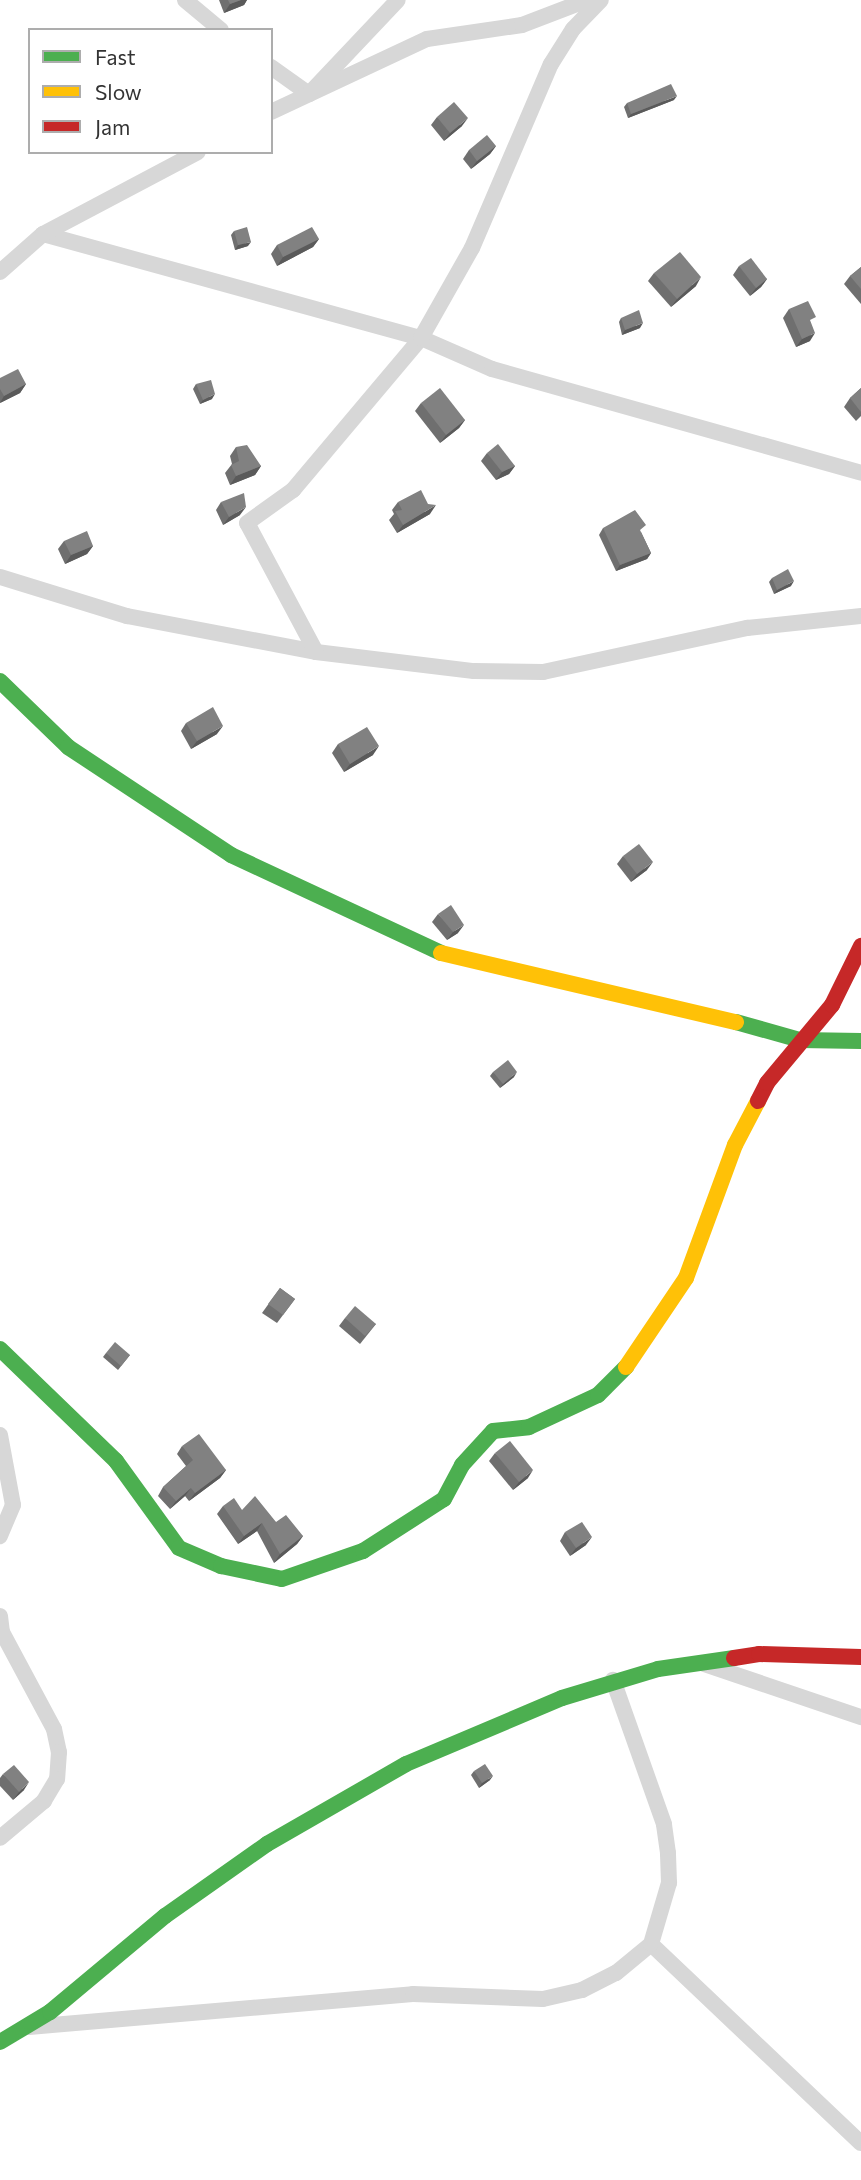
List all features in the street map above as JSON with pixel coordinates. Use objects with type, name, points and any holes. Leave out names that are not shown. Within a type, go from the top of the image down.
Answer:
[{"type":"street","points":[[185,0],[219,28]]},
{"type":"street","points":[[309,94],[398,0]]},
{"type":"street","points":[[273,111],[427,39],[522,26],[587,0]]},
{"type":"street","points":[[316,652],[247,523],[293,490],[421,338],[472,248],[551,64],[573,29],[601,0]]},
{"type":"street","points":[[273,68],[309,94]]},
{"type":"street","points":[[0,272],[43,234],[194,154]]},
{"type":"street","points":[[43,234],[421,338],[492,369],[861,473]]},
{"type":"street","points":[[0,578],[127,615],[316,652],[474,671],[543,672],[747,628],[861,616]]},
{"type":"street","points":[[0,681],[68,747],[231,855],[425,949],[695,1010],[800,1040],[861,1041]]},
{"type":"street","points":[[0,1349],[116,1461],[160,1528],[179,1548],[221,1566],[282,1579],[315,1571],[388,1538],[444,1499],[462,1465],[493,1431],[529,1427],[598,1395],[619,1377],[686,1278],[735,1144],[767,1083],[800,1040],[832,1005],[861,946]]},
{"type":"street","points":[[0,1435],[13,1505],[0,1536]]},
{"type":"street","points":[[0,1616],[2,1632],[54,1729],[59,1752],[57,1779],[44,1801],[0,1838]]},
{"type":"street","points":[[0,2042],[24,2028],[109,1965],[165,1916],[307,1818],[406,1763],[508,1718],[613,1681],[759,1654],[861,1657]]},
{"type":"street","points":[[700,1663],[861,1717]]},
{"type":"street","points":[[24,2028],[412,1994],[543,1999],[582,1990],[616,1973],[651,1944],[668,1883],[668,1853],[664,1824],[613,1681]]},
{"type":"street","points":[[651,1944],[861,2143]]},
{"type":"building","points":[[671,84],[677,96],[631,114],[627,103]]},
{"type":"building","points":[[454,102],[468,118],[450,133],[437,117]]},
{"type":"building","points":[[487,135],[496,146],[477,161],[469,150]]},
{"type":"building","points":[[247,227],[251,242],[238,245],[234,231]]},
{"type":"building","points":[[312,227],[319,239],[283,257],[277,245]]},
{"type":"building","points":[[680,252],[701,277],[677,299],[654,273]]},
{"type":"building","points":[[751,258],[767,279],[756,288],[739,266]]},
{"type":"building","points":[[861,267],[861,289],[850,276]]},
{"type":"building","points":[[808,301],[816,317],[810,320],[815,333],[802,339],[789,309]]},
{"type":"building","points":[[639,310],[643,323],[625,330],[621,318]]},
{"type":"building","points":[[18,369],[26,384],[4,396],[0,389],[0,378]]},
{"type":"building","points":[[211,380],[215,394],[203,400],[196,384]]},
{"type":"building","points":[[440,388],[465,420],[446,435],[421,403]]},
{"type":"building","points":[[861,388],[861,412],[850,398]]},
{"type":"building","points":[[498,444],[515,466],[502,472],[487,453]]},
{"type":"building","points":[[247,445],[261,466],[236,476],[231,465],[239,461],[236,447]]},
{"type":"building","points":[[421,490],[428,504],[436,505],[403,525],[395,511],[402,510],[398,502]]},
{"type":"building","points":[[244,493],[246,507],[229,517],[221,502]]},
{"type":"building","points":[[635,510],[646,525],[640,530],[651,553],[620,565],[603,528]]},
{"type":"building","points":[[87,531],[93,546],[71,555],[64,541]]},
{"type":"building","points":[[788,569],[794,581],[777,590],[772,578]]},
{"type":"building","points":[[213,707],[223,726],[197,741],[186,723]]},
{"type":"building","points":[[367,727],[379,746],[350,764],[338,744]]},
{"type":"building","points":[[639,844],[653,862],[637,874],[623,856]]},
{"type":"building","points":[[451,905],[464,925],[453,932],[438,914]]},
{"type":"building","points":[[508,1060],[517,1072],[503,1084],[493,1072]]},
{"type":"building","points":[[280,1288],[295,1299],[283,1315],[268,1304]]},
{"type":"building","points":[[355,1306],[376,1324],[365,1336],[345,1318]]},
{"type":"building","points":[[115,1342],[130,1355],[121,1366],[106,1353]]},
{"type":"building","points":[[199,1434],[226,1470],[195,1493],[191,1488],[176,1501],[163,1487],[193,1460],[182,1446]]},
{"type":"building","points":[[510,1441],[533,1470],[519,1482],[495,1453]]},
{"type":"building","points":[[255,1496],[276,1522],[286,1515],[303,1536],[280,1554],[262,1523],[244,1536],[223,1506],[234,1498],[242,1510]]},
{"type":"building","points":[[582,1522],[592,1537],[576,1548],[565,1532]]},
{"type":"building","points":[[485,1764],[493,1776],[482,1783],[474,1771]]},
{"type":"building","points":[[14,1765],[29,1782],[19,1792],[3,1774]]},
{"type":"traffic: fast","points":[[0,681],[68,747],[231,855],[441,953]]},
{"type":"traffic: fast","points":[[736,1022],[800,1040],[861,1041]]},
{"type":"traffic: fast","points":[[0,1349],[116,1461],[179,1548],[221,1566],[282,1579],[363,1551],[444,1499],[462,1465],[493,1431],[529,1427],[598,1395],[626,1367]]},
{"type":"traffic: fast","points":[[0,2042],[50,2012],[165,1916],[267,1844],[406,1764],[562,1698],[658,1669],[734,1658]]},
{"type":"traffic: slow","points":[[441,953],[736,1022]]},
{"type":"traffic: slow","points":[[626,1367],[686,1278],[735,1145],[758,1101]]},
{"type":"traffic: jam","points":[[758,1101],[767,1083],[832,1005],[861,946]]},
{"type":"traffic: jam","points":[[734,1658],[759,1654],[861,1657]]}]
